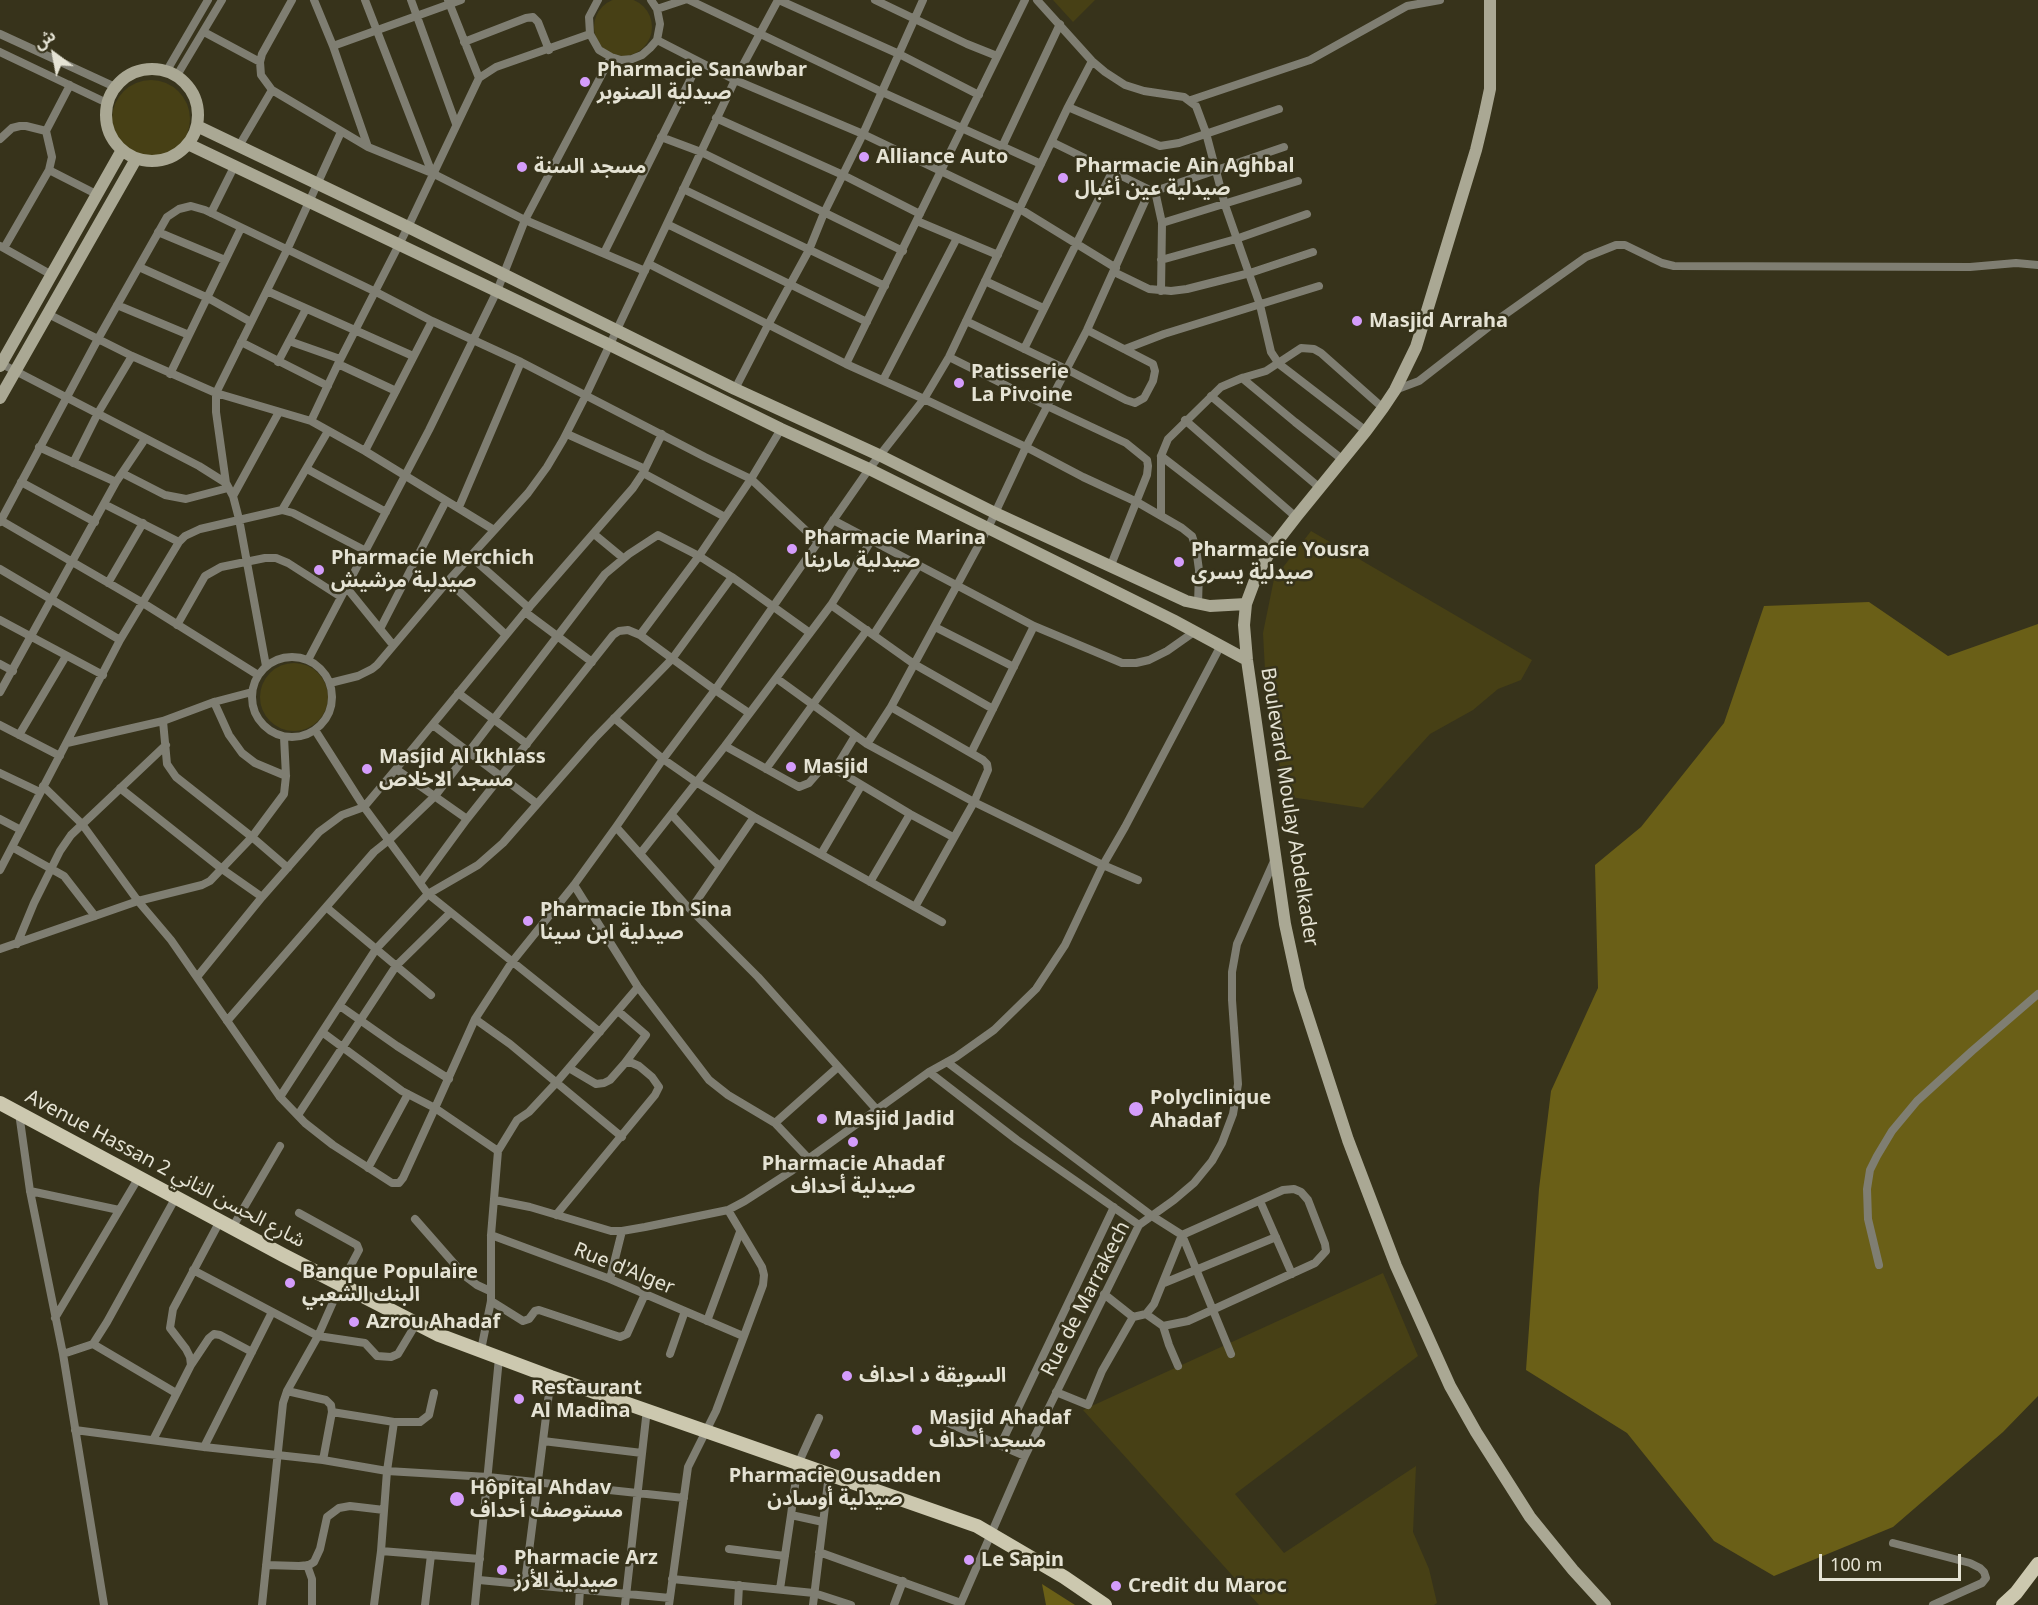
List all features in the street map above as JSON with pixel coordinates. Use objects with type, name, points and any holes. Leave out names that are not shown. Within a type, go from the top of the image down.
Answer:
[{"type":"main road","name":"Avenue Hassan 2 شارع الحسن الثاني","points":[[0,1103],[226,1225],[439,1335],[705,1432],[977,1526],[1064,1577],[1105,1605]]},
{"type":"main road","points":[[2003,1605],[2016,1593],[2038,1564]]},
{"type":"street","points":[[171,74],[208,0]]},
{"type":"street","points":[[171,74],[204,32],[222,0]]},
{"type":"street","points":[[292,0],[260,62],[261,75],[272,90],[368,147],[432,173],[525,220],[604,253],[647,267],[846,364],[1026,447],[1161,515],[1192,536],[1199,570],[1198,605]]},
{"type":"street","points":[[314,0],[333,46],[368,147]]},
{"type":"street","points":[[365,0],[432,173]]},
{"type":"street","points":[[411,0],[456,124]]},
{"type":"street","points":[[333,46],[448,2],[461,0]]},
{"type":"street","points":[[598,0],[589,17],[590,34],[599,50],[621,60],[642,55],[657,40],[660,24],[657,9],[651,0]]},
{"type":"street","points":[[657,9],[684,0]]},
{"type":"street","points":[[689,0],[963,130],[1041,164]]},
{"type":"street","points":[[330,683],[358,676],[372,669],[537,481],[567,434],[716,118],[778,0],[899,54],[979,95]]},
{"type":"street","points":[[875,0],[997,56]]},
{"type":"street","points":[[735,390],[809,250],[923,0]]},
{"type":"street","points":[[846,364],[1026,0]]},
{"type":"street","points":[[1037,0],[1092,61],[1105,72],[1125,85],[1191,100],[1196,106],[1206,133],[1225,205],[1250,273],[1275,358],[1366,431]]},
{"type":"street","points":[[1191,100],[1310,60],[1407,6],[1440,0]]},
{"type":"street","name":"Boulevard Moulay Abdelkader","points":[[1490,0],[1490,89],[1476,150],[1416,347],[1395,390],[1383,408],[1275,544],[1258,572],[1246,604],[1244,625],[1285,924],[1299,989],[1348,1140],[1396,1266],[1431,1346],[1476,1432],[1530,1517],[1605,1605]]},
{"type":"street","points":[[448,2],[479,78]]},
{"type":"street","points":[[464,42],[533,17],[538,22],[549,50]]},
{"type":"street","points":[[1002,147],[1060,24]]},
{"type":"street","points":[[204,32],[260,62]]},
{"type":"street","points":[[0,34],[115,87]]},
{"type":"street","points":[[311,421],[479,78],[496,67],[590,34]]},
{"type":"street","points":[[657,40],[735,80],[863,134],[1020,209],[1138,285],[1161,291],[1187,289],[1250,273],[1313,252]]},
{"type":"street","points":[[0,52],[107,102]]},
{"type":"street","points":[[308,660],[429,430],[497,291],[525,220],[611,57]]},
{"type":"street","points":[[0,773],[41,789],[81,824],[138,901],[171,940],[280,1097],[333,1145],[392,1183],[402,1181],[475,1019],[512,962],[574,885],[715,690],[869,469],[924,399],[949,357],[1092,61]]},
{"type":"street","points":[[604,253],[699,62]]},
{"type":"street","points":[[146,70],[171,74],[190,89],[198,112],[197,126],[188,144],[170,158],[159,161],[136,159],[122,150],[111,137],[106,122],[107,102],[115,87],[130,75],[146,70]]},
{"type":"street","points":[[50,274],[2,247],[49,170],[52,158],[46,131],[70,84]]},
{"type":"street","points":[[239,146],[272,90]]},
{"type":"street","points":[[1068,107],[1160,147],[1179,143],[1279,110]]},
{"type":"street","points":[[716,118],[843,176],[957,237],[998,255]]},
{"type":"street","points":[[0,139],[12,128],[20,126],[46,131]]},
{"type":"street","points":[[197,126],[408,227],[735,390],[881,456],[995,513],[1198,605],[1246,604]]},
{"type":"street","points":[[266,666],[238,519],[229,489],[216,412],[216,393],[287,250],[341,132]]},
{"type":"street","points":[[661,137],[701,152],[903,251]]},
{"type":"street","points":[[1052,142],[1152,190],[1284,147]]},
{"type":"street","points":[[188,144],[781,429],[869,469],[1247,660]]},
{"type":"street","points":[[122,150],[0,364],[199,466],[229,489]]},
{"type":"street","points":[[0,398],[136,159]]},
{"type":"street","points":[[211,213],[235,165]]},
{"type":"street","points":[[49,170],[98,195]]},
{"type":"street","points":[[1024,349],[1113,170]]},
{"type":"street","points":[[1162,223],[1298,181]]},
{"type":"street","points":[[683,189],[885,286]]},
{"type":"street","points":[[1152,190],[1162,223],[1161,291]]},
{"type":"street","points":[[867,744],[891,707],[988,528],[1026,447],[1087,330],[1152,190]]},
{"type":"street","points":[[258,675],[143,603],[0,521],[167,217],[179,209],[191,206],[211,213],[521,362],[751,479],[818,542]]},
{"type":"street","points":[[1161,260],[1236,239],[1307,214]]},
{"type":"street","points":[[667,224],[867,322]]},
{"type":"street","points":[[170,374],[241,228]]},
{"type":"street","points":[[159,232],[225,260]]},
{"type":"street","points":[[883,380],[957,237]]},
{"type":"street","points":[[1395,390],[1419,381],[1500,318],[1586,257],[1616,245],[1625,245],[1662,263],[1674,266],[1970,267],[2016,263],[2038,265]]},
{"type":"street","points":[[139,267],[208,298],[251,322]]},
{"type":"street","points":[[985,281],[1043,308]]},
{"type":"street","points":[[1125,349],[1164,334],[1319,286]]},
{"type":"street","points":[[267,291],[413,356]]},
{"type":"street","points":[[117,305],[189,335]]},
{"type":"street","points":[[278,362],[306,309]]},
{"type":"street","points":[[48,314],[170,374],[216,393],[311,421],[365,451],[494,530]]},
{"type":"street","points":[[365,451],[432,321]]},
{"type":"street","points":[[966,321],[1135,403],[1144,399],[1153,381],[1155,367],[1142,357],[1087,330]]},
{"type":"street","points":[[289,341],[339,362],[396,391]]},
{"type":"street","points":[[241,342],[328,386]]},
{"type":"street","points":[[1161,515],[1161,456],[1168,439],[1221,387],[1266,371],[1275,358],[1302,348],[1314,349],[1383,408]]},
{"type":"street","points":[[73,463],[132,356]]},
{"type":"street","points":[[949,357],[1126,443],[1147,460],[1147,475],[1111,565]]},
{"type":"street","points":[[459,507],[521,362]]},
{"type":"street","points":[[1242,378],[1343,460]]},
{"type":"street","points":[[1211,396],[1320,488]]},
{"type":"street","points":[[122,473],[165,495],[186,499],[229,489],[279,412]]},
{"type":"street","points":[[1185,420],[1296,517]]},
{"type":"street","points":[[639,635],[699,556],[751,479],[781,429]]},
{"type":"street","points":[[282,510],[328,431]]},
{"type":"street","points":[[567,434],[644,471],[725,517]]},
{"type":"street","points":[[197,977],[305,847],[329,823],[342,815],[364,807],[396,770],[527,610],[633,488],[662,434]]},
{"type":"street","points":[[0,692],[116,482],[145,439]]},
{"type":"street","points":[[39,447],[116,482]]},
{"type":"street","points":[[1161,456],[1275,544]]},
{"type":"street","points":[[307,470],[386,512]]},
{"type":"street","points":[[21,482],[95,522]]},
{"type":"street","points":[[380,629],[446,501]]},
{"type":"street","points":[[104,504],[179,542]]},
{"type":"street","points":[[0,870],[7,852],[67,744],[120,640],[179,542],[192,532],[282,510],[293,513],[366,551]]},
{"type":"street","points":[[833,520],[1034,626],[1122,663],[1149,660],[1167,651],[1194,632]]},
{"type":"street","points":[[108,583],[143,523]]},
{"type":"street","points":[[594,534],[623,558]]},
{"type":"street","points":[[227,1021],[374,852],[435,796],[604,574],[623,558],[658,535],[699,556],[732,577],[810,633]]},
{"type":"street","points":[[639,854],[725,746],[831,605],[871,541]]},
{"type":"street","points":[[471,556],[527,610],[592,662]]},
{"type":"street","points":[[177,625],[205,576],[220,567],[246,562],[276,558],[288,563],[341,597]]},
{"type":"street","points":[[766,769],[919,565]]},
{"type":"street","points":[[0,569],[120,640]]},
{"type":"street","points":[[280,1097],[376,949],[428,894],[487,858],[503,843],[536,803],[614,718],[672,659],[732,577]]},
{"type":"street","points":[[448,581],[506,635]]},
{"type":"street","points":[[346,587],[393,645]]},
{"type":"street","points":[[831,605],[914,664],[993,709]]},
{"type":"street","points":[[0,620],[103,675]]},
{"type":"street","points":[[971,753],[1034,626]]},
{"type":"street","points":[[935,627],[1014,667]]},
{"type":"street","points":[[420,883],[467,819],[613,635],[619,631],[628,630],[639,635],[749,713]]},
{"type":"street","points":[[495,1200],[611,1231],[622,1231],[728,1210],[808,1159],[929,1072],[994,1030],[1036,988],[1065,945],[1103,865],[1220,647]]},
{"type":"street","points":[[19,735],[66,656]]},
{"type":"street","points":[[293,656],[308,660],[324,672],[330,683],[332,700],[327,717],[315,730],[300,736],[284,736],[272,732],[256,716],[252,704],[252,692],[258,675],[266,666],[281,658],[293,656]]},
{"type":"street","points":[[0,664],[13,671]]},
{"type":"street","points":[[776,678],[867,744],[974,802],[1138,880]]},
{"type":"street","points":[[67,744],[163,721],[214,702],[252,692]]},
{"type":"street","points":[[458,693],[527,744]]},
{"type":"street","points":[[214,702],[229,735],[242,753],[255,763],[286,776]]},
{"type":"street","points":[[891,707],[983,760],[988,770],[974,802],[915,907]]},
{"type":"street","points":[[614,718],[663,759],[696,782],[942,922]]},
{"type":"street","points":[[163,721],[167,764],[176,777],[288,868]]},
{"type":"street","points":[[0,725],[60,756]]},
{"type":"street","points":[[433,725],[536,803]]},
{"type":"street","points":[[315,730],[364,807],[428,894],[600,1032]]},
{"type":"street","points":[[0,949],[138,901],[210,881],[252,837],[284,795],[286,776],[284,736]]},
{"type":"street","points":[[835,769],[855,736]]},
{"type":"street","points":[[17,944],[52,868],[71,835],[166,745]]},
{"type":"street","points":[[725,746],[799,787],[809,783],[822,768],[835,769],[953,837]]},
{"type":"street","points":[[396,770],[467,819]]},
{"type":"street","points":[[821,854],[861,786]]},
{"type":"street","points":[[120,788],[222,869],[262,897]]},
{"type":"street","points":[[672,814],[719,866]]},
{"type":"street","points":[[870,882],[910,814]]},
{"type":"street","points":[[691,909],[754,817]]},
{"type":"street","points":[[0,819],[21,830]]},
{"type":"street","points":[[616,827],[691,909],[758,977],[878,1110]]},
{"type":"street","points":[[7,852],[52,868],[64,876],[95,916]]},
{"type":"street","name":"Rue de Marrakech","points":[[960,1604],[1025,1456],[1139,1225],[1194,1183],[1212,1161],[1222,1143],[1233,1114],[1238,1084],[1232,972],[1237,944],[1275,858]]},
{"type":"street","points":[[574,885],[638,987],[709,1080],[728,1095],[775,1123],[808,1159]]},
{"type":"street","points":[[326,907],[431,995]]},
{"type":"street","points":[[298,1115],[396,966],[450,913]]},
{"type":"street","points":[[481,1350],[490,1301],[491,1235],[498,1151],[517,1120],[529,1112],[556,1083],[638,987]]},
{"type":"street","points":[[1879,1266],[1868,1219],[1870,1170],[1877,1156],[1892,1131],[1917,1101],[2038,994]]},
{"type":"street","points":[[340,1005],[397,1046],[449,1079]]},
{"type":"street","points":[[569,1068],[596,1084],[610,1080],[625,1063],[646,1035],[618,1011]]},
{"type":"street","points":[[475,1019],[510,1044],[622,1137]]},
{"type":"street","points":[[322,1032],[408,1094],[435,1108],[498,1151]]},
{"type":"street","points":[[947,1062],[1152,1216],[1182,1235],[1231,1354]]},
{"type":"street","points":[[556,1215],[658,1092],[657,1082],[639,1066],[625,1063]]},
{"type":"street","points":[[775,1123],[838,1067]]},
{"type":"street","points":[[929,1072],[1017,1140],[1139,1225]]},
{"type":"street","points":[[368,1168],[408,1094]]},
{"type":"street","points":[[19,1113],[30,1191],[63,1354],[104,1605]]},
{"type":"street","points":[[191,1365],[186,1349],[170,1328],[173,1309],[193,1270],[280,1146]]},
{"type":"street","points":[[55,1318],[139,1177]]},
{"type":"street","points":[[1056,1392],[1088,1405],[1102,1371],[1132,1317],[1146,1314],[1154,1304],[1182,1235],[1284,1190],[1294,1189],[1301,1192],[1308,1200],[1325,1244],[1326,1251],[1315,1263],[1188,1321],[1163,1326]]},
{"type":"street","points":[[30,1191],[119,1210]]},
{"type":"street","points":[[63,1354],[93,1344],[176,1197]]},
{"type":"street","points":[[1260,1201],[1292,1274]]},
{"type":"street","points":[[1001,1444],[1114,1208]]},
{"type":"street","points":[[479,1580],[626,1594],[669,1601],[688,1467],[716,1411],[764,1275],[762,1267],[728,1210]]},
{"type":"street","points":[[262,1605],[276,1455],[281,1414],[287,1391],[318,1336],[341,1284],[358,1253],[357,1245],[299,1214]]},
{"type":"street","points":[[415,1219],[465,1276],[490,1291]]},
{"type":"street","points":[[610,1279],[622,1231]]},
{"type":"street","points":[[707,1321],[741,1232]]},
{"type":"street","name":"Rue d'Alger","points":[[491,1235],[610,1279],[743,1336]]},
{"type":"street","points":[[1164,1283],[1276,1237]]},
{"type":"street","points":[[193,1270],[318,1336],[366,1343],[374,1354],[390,1357],[401,1351],[416,1324]]},
{"type":"street","points":[[490,1301],[524,1321],[530,1319],[535,1311],[539,1310],[620,1337],[627,1334],[645,1294]]},
{"type":"street","points":[[1104,1294],[1132,1317]]},
{"type":"street","points":[[669,1354],[685,1311]]},
{"type":"street","points":[[204,1447],[272,1312]]},
{"type":"street","points":[[1146,1314],[1163,1326],[1168,1345],[1178,1366]]},
{"type":"street","points":[[153,1440],[191,1365],[209,1338],[214,1334],[220,1335],[252,1352]]},
{"type":"street","points":[[93,1344],[176,1393]]},
{"type":"street","points":[[476,1605],[499,1358]]},
{"type":"street","points":[[525,1583],[551,1377]]},
{"type":"street","points":[[287,1391],[326,1400],[331,1405],[333,1412],[323,1460]]},
{"type":"street","points":[[333,1412],[394,1422],[420,1422],[429,1414],[434,1393]]},
{"type":"street","points":[[625,1605],[646,1409]]},
{"type":"street","points":[[780,1589],[798,1464],[819,1418]]},
{"type":"street","points":[[939,1419],[1025,1456]]},
{"type":"street","points":[[374,1605],[394,1422]]},
{"type":"street","points":[[75,1430],[323,1460],[387,1471],[488,1477],[684,1498]]},
{"type":"street","points":[[543,1441],[642,1453]]},
{"type":"street","points":[[813,1605],[829,1474]]},
{"type":"street","points":[[266,1565],[307,1565],[314,1562],[318,1556],[327,1517],[339,1508],[350,1506],[384,1510]]},
{"type":"street","points":[[791,1515],[823,1522]]},
{"type":"street","points":[[1893,1543],[1970,1563],[1984,1572],[1986,1578],[1982,1583],[1933,1605]]},
{"type":"street","points":[[729,1549],[785,1556]]},
{"type":"street","points":[[381,1551],[480,1559]]},
{"type":"street","points":[[819,1552],[903,1581],[960,1604]]},
{"type":"street","points":[[425,1605],[431,1555]]},
{"type":"street","points":[[307,1565],[312,1579],[312,1605]]},
{"type":"street","points":[[672,1579],[814,1593],[851,1605]]},
{"type":"street","points":[[894,1605],[903,1581]]},
{"type":"street","points":[[738,1605],[739,1586]]},
{"type":"street","points":[[579,1605],[580,1589]]},
{"type":"shaded area","points":[[617,-2],[629,-2],[639,2],[648,11],[652,33],[644,48],[629,56],[617,56],[607,52],[598,43],[594,33],[594,21],[598,11],[607,2]]},
{"type":"shaded area","points":[[1053,0],[1095,0],[1073,22]]},
{"type":"shaded area","points":[[151,80],[166,83],[183,97],[190,119],[187,134],[173,151],[151,158],[136,155],[119,141],[112,119],[115,104],[129,87]]},
{"type":"shaded area","points":[[1311,531],[1532,660],[1521,680],[1498,689],[1473,710],[1430,734],[1363,808],[1284,796],[1265,670],[1263,633],[1274,579]]},
{"type":"shaded area","points":[[1869,602],[1948,656],[2038,624],[2038,1396],[2003,1432],[1893,1527],[1774,1576],[1714,1541],[1627,1433],[1526,1370],[1539,1189],[1551,1091],[1598,988],[1595,865],[1641,827],[1724,723],[1764,606]]},
{"type":"shaded area","points":[[294,663],[307,666],[318,673],[325,684],[328,697],[325,710],[318,721],[307,728],[294,731],[281,728],[270,721],[263,710],[260,697],[263,684],[270,673],[281,666]]},
{"type":"shaded area","points":[[1383,1273],[1418,1356],[1235,1494],[1284,1553],[1416,1466],[1413,1532],[1429,1569],[1437,1603],[1434,1605],[1259,1605],[1083,1410]]},
{"type":"shaded area","points":[[1042,1584],[1075,1605],[1046,1605]]},
{"type":"place","name":"Pharmacie Sanawbar صيدلية الصنوبر","points":[[585,82]]},
{"type":"place","name":"Alliance Auto","points":[[864,157]]},
{"type":"place","name":"مسجد السنة","points":[[522,167]]},
{"type":"place","name":"Pharmacie Ain Aghbal صيدلية عين أغبال","points":[[1063,178]]},
{"type":"place","name":"Masjid Arraha","points":[[1357,321]]},
{"type":"place","name":"Patisserie La Pivoine","points":[[959,383]]},
{"type":"place","name":"Pharmacie Marina صيدلية مارينا","points":[[792,549]]},
{"type":"place","name":"Pharmacie Yousra صيدلية يسرى","points":[[1179,562]]},
{"type":"place","name":"Pharmacie Merchich صيدلية مرشيش","points":[[319,570]]},
{"type":"place","name":"Masjid","points":[[791,767]]},
{"type":"place","name":"Masjid Al Ikhlass مسجد الاخلاص","points":[[367,769]]},
{"type":"place","name":"Pharmacie Ibn Sina صيدلية ابن سينا","points":[[528,921]]},
{"type":"place","name":"Polyclinique Ahadaf","points":[[1136,1109]]},
{"type":"place","name":"Masjid Jadid","points":[[822,1119]]},
{"type":"place","name":"Pharmacie Ahadaf صيدلية أحداف","points":[[853,1142]]},
{"type":"place","name":"Banque Populaire البنك الشعبي","points":[[290,1283]]},
{"type":"place","name":"Azrou Ahadaf","points":[[354,1322]]},
{"type":"place","name":"السويقة د احداف","points":[[847,1376]]},
{"type":"place","name":"Restaurant Al Madina","points":[[519,1399]]},
{"type":"place","name":"Masjid Ahadaf مسجد أحداف","points":[[917,1430]]},
{"type":"place","name":"Pharmacie Ousadden صيدلية أوسادن","points":[[835,1454]]},
{"type":"place","name":"Hôpital Ahdav مستوصف أحداف","points":[[457,1499]]},
{"type":"place","name":"Le Sapin","points":[[969,1560]]},
{"type":"place","name":"Pharmacie Arz صيدلية الأرز","points":[[502,1570]]},
{"type":"place","name":"Credit du Maroc","points":[[1116,1586]]}]
